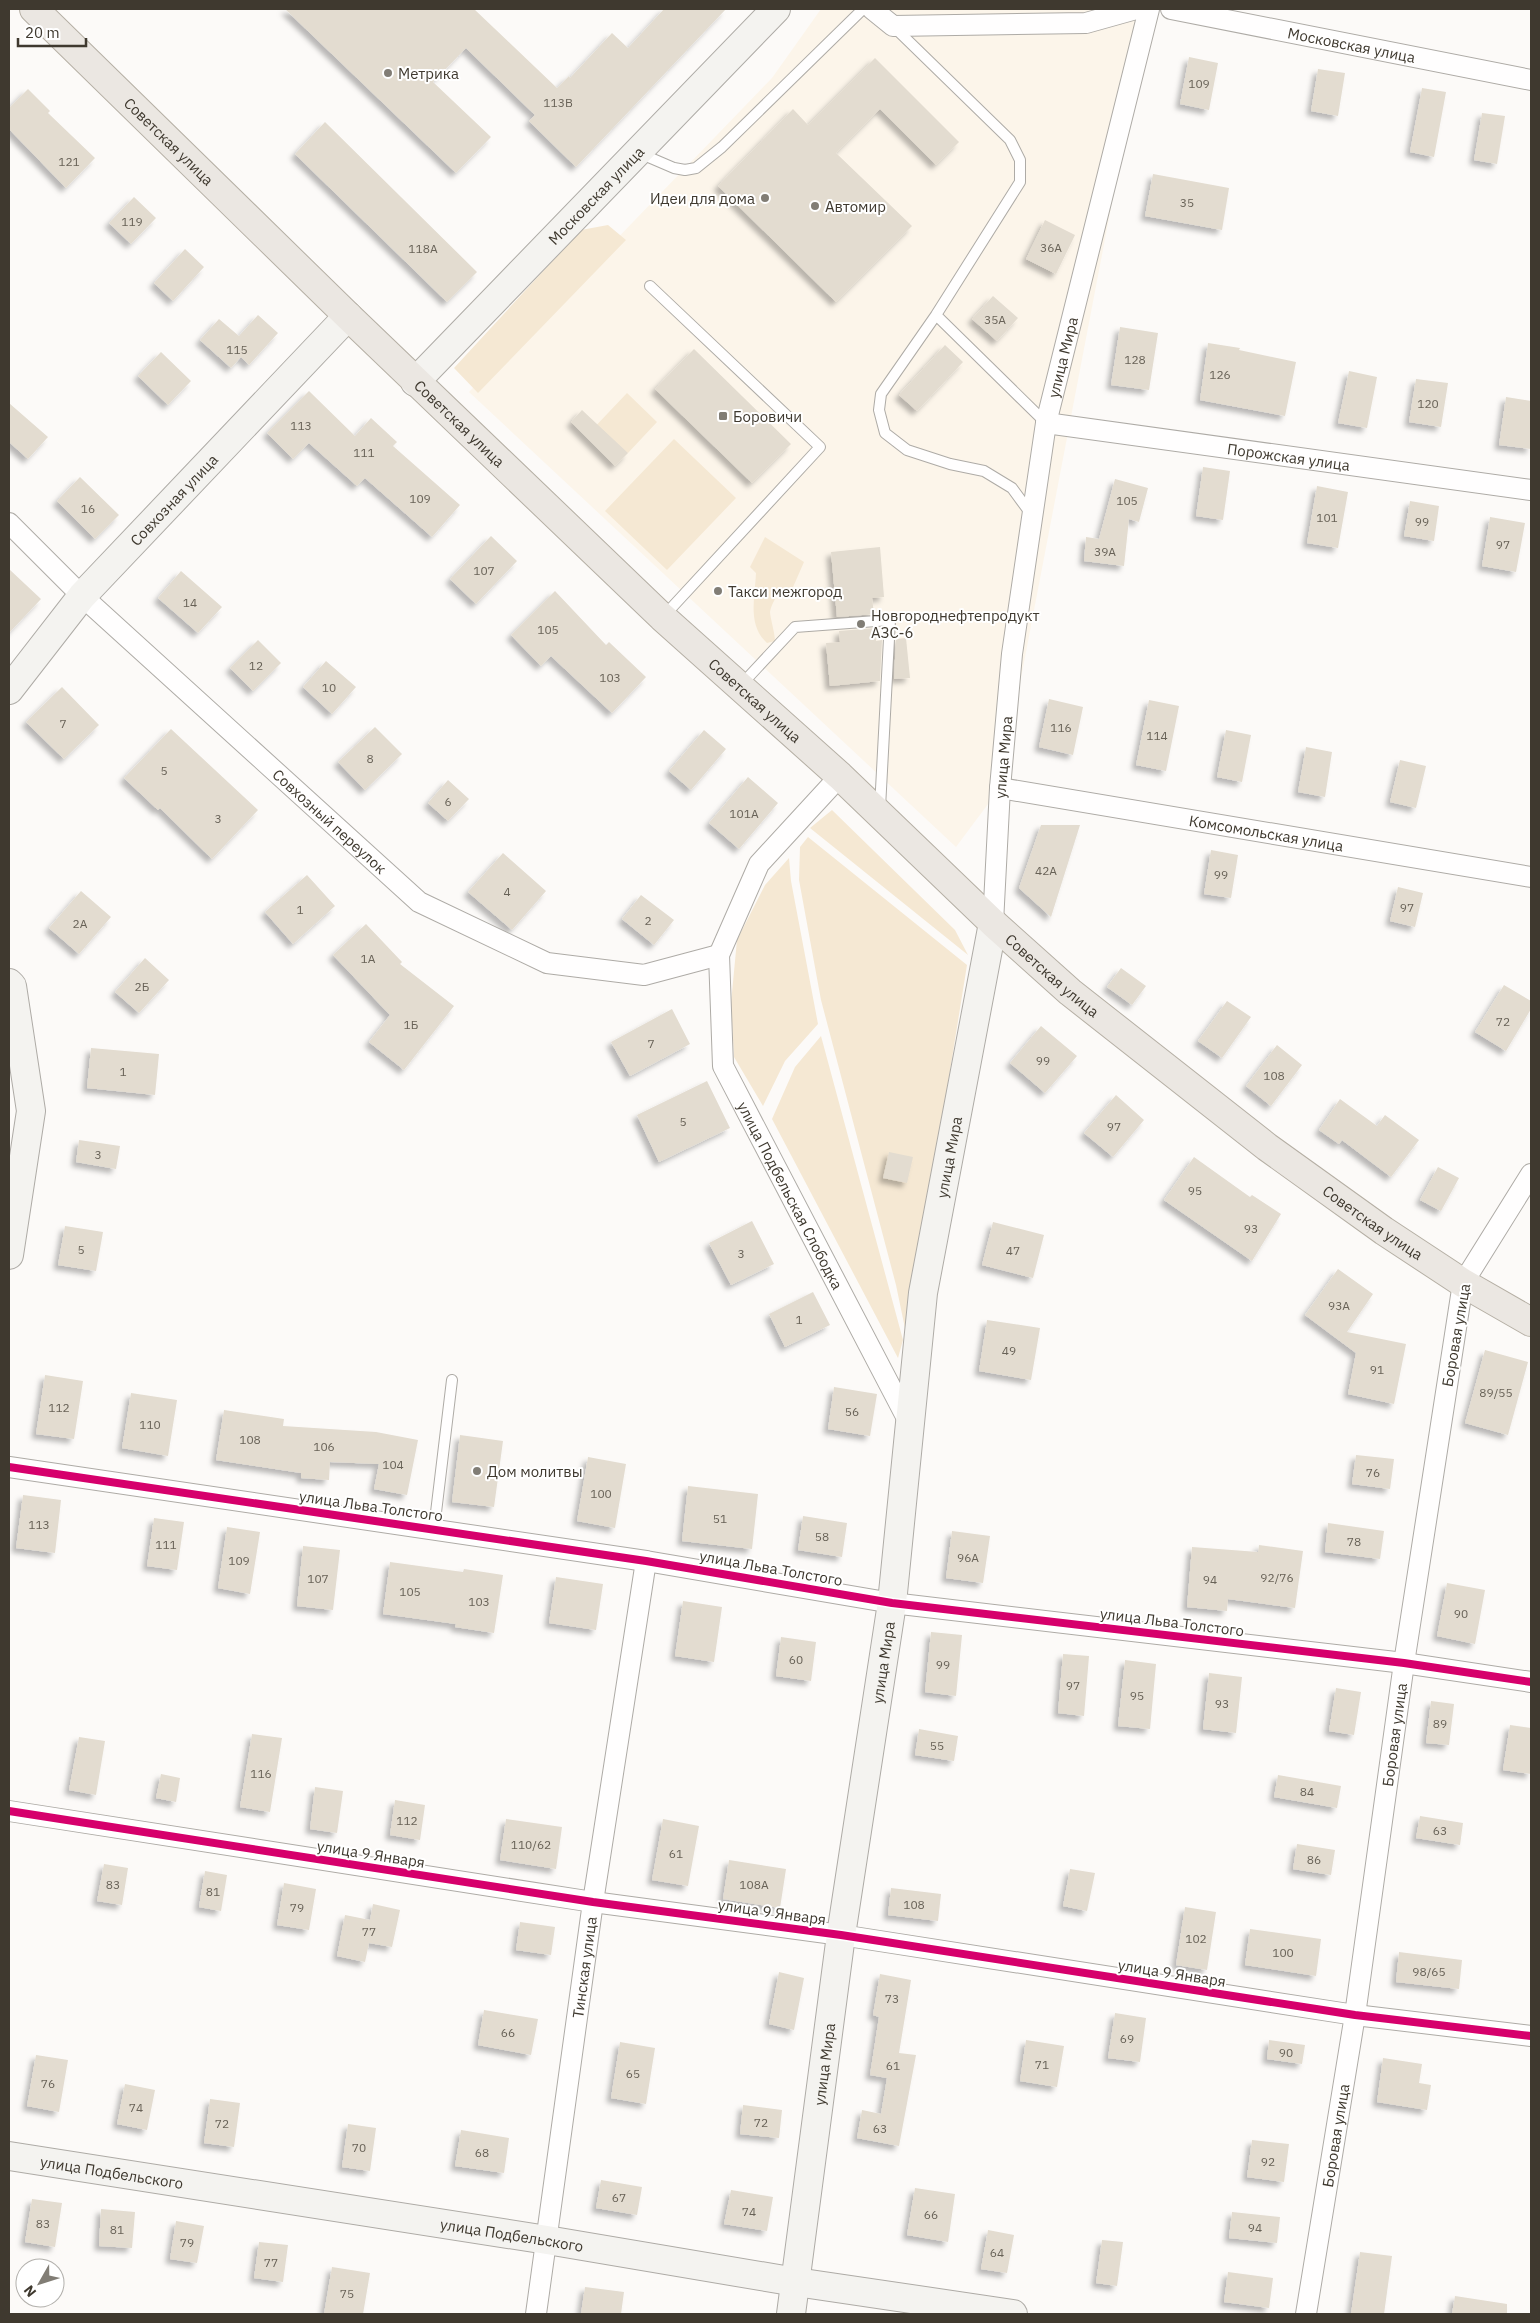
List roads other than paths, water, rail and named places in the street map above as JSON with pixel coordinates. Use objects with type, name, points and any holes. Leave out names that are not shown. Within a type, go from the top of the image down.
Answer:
[{"type":"main road","name":"Советская улица","points":[[34,9],[415,382],[662,617],[840,776],[993,923],[1070,992],[1267,1147],[1384,1231],[1462,1283],[1531,1322]]},
{"type":"main road","name":"Московская улица","points":[[415,382],[776,9]]},
{"type":"main road","name":"Совхозная улица","points":[[9,690],[82,596],[348,316]]},
{"type":"main road","name":"улица Мира","points":[[791,2314],[841,1935],[892,1603],[923,1293],[993,923]]},
{"type":"main road","points":[[9,983],[12,986],[31,1111],[9,1255]]},
{"type":"main road","name":"улица Подбельского","points":[[9,2156],[548,2240],[796,2282],[1013,2314]]},
{"type":"street","points":[[872,9],[893,26],[1086,23],[1136,9]]},
{"type":"street","name":"улица Мира","points":[[993,923],[1000,788],[1012,654],[1046,423],[1149,9]]},
{"type":"street","name":"Московская улица","points":[[1171,9],[1531,80]]},
{"type":"street","name":"Порожская улица","points":[[1046,423],[1531,490]]},
{"type":"street","name":"Совхозный переулок","points":[[9,523],[82,596],[419,902],[547,963],[644,975],[719,955]]},
{"type":"street","points":[[719,955],[759,864],[840,776]]},
{"type":"street","name":"Комсомольская улица","points":[[1000,788],[1531,877]]},
{"type":"street","name":"улица Подбельская Слободка","points":[[719,955],[724,1066],[910,1424]]},
{"type":"street","name":"Боровая улица","points":[[1306,2314],[1355,2015],[1404,1663],[1462,1283],[1531,1174]]},
{"type":"street","name":"улица Льва Толстого","points":[[9,1467],[646,1561],[892,1603],[1404,1663],[1531,1682]]},
{"type":"street","name":"Тинская улица","points":[[536,2314],[548,2240],[593,1902],[646,1561]]},
{"type":"street","name":"улица 9 Января","points":[[9,1811],[593,1902],[841,1935],[1355,2015],[1531,2036]]},
{"type":"lane","points":[[637,152],[674,168],[685,170],[696,168],[722,147],[863,9]]},
{"type":"lane","points":[[893,26],[1010,140],[1020,160],[1020,182],[936,315],[881,394],[880,410],[885,433],[907,450],[950,464],[984,471],[1012,488],[1032,516]]},
{"type":"lane","points":[[650,286],[820,447],[662,617]]},
{"type":"lane","points":[[936,315],[1046,423]]},
{"type":"lane","points":[[739,687],[794,627],[890,620],[879,814]]},
{"type":"lane","points":[[434,1529],[452,1380]]},
{"type":"place","name":"Метрика","points":[[388,73]]},
{"type":"place","name":"Идеи для дома","points":[[765,198]]},
{"type":"place","name":"Автомир","points":[[815,206]]},
{"type":"place","name":"Боровичи","points":[[723,416]]},
{"type":"place","name":"Такси межгород","points":[[718,591]]},
{"type":"place","name":"Новгороднефтепродукт АЗС-6","points":[[861,624]]},
{"type":"place","name":"Дом молитвы","points":[[477,1471]]}]
